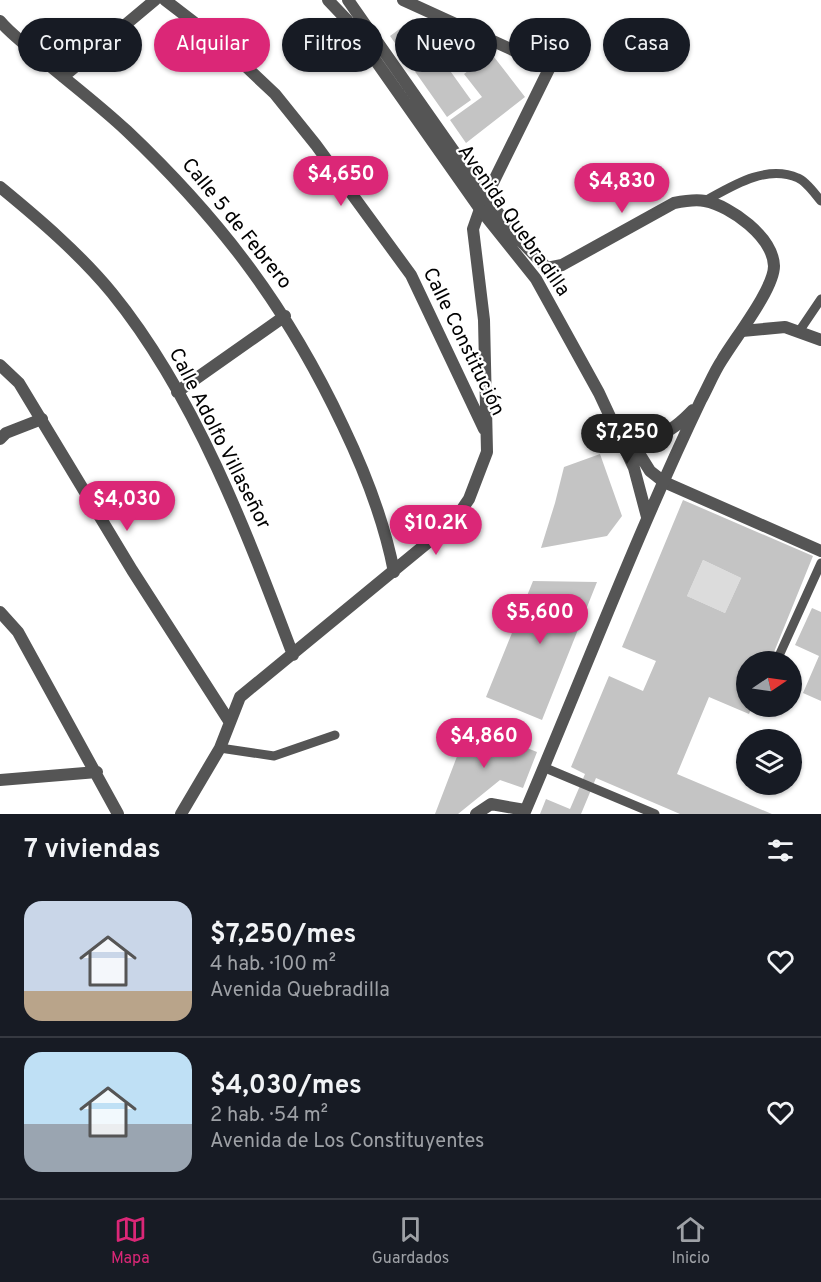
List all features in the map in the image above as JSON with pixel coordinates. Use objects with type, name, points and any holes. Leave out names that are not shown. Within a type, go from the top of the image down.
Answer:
[{"type":"street","points":[[63,77],[155,0]]},
{"type":"street","name":"Calle Constitución","points":[[165,0],[221,43],[275,94],[316,145],[411,275],[487,435]]},
{"type":"street","name":"Avenida Quebradilla","points":[[328,0],[373,56],[480,208],[536,279],[599,393],[634,468],[647,517]]},
{"type":"street","name":"Avenida Quebradilla","points":[[348,0],[486,197],[534,257],[547,268],[562,266],[674,202],[705,201]]},
{"type":"street","points":[[181,814],[220,748],[240,697],[454,521],[469,499],[482,471],[487,452],[484,320],[473,229],[480,208],[550,67],[403,0]]},
{"type":"street","name":"Calle 5 de Febrero","points":[[0,21],[63,77],[97,102],[202,207],[253,269],[285,316],[332,403],[370,483],[389,546],[394,572]]},
{"type":"street","name":"Calle Adolfo Villaseñor","points":[[0,187],[32,214],[112,292],[177,392],[223,482],[255,553],[293,654]]},
{"type":"street","points":[[476,814],[491,804],[524,812],[647,517],[701,401],[721,360],[742,331],[773,280],[774,264],[771,249],[764,238],[748,223],[720,205],[705,201]]},
{"type":"street","points":[[177,392],[285,316]]},
{"type":"street","points":[[742,331],[785,327],[800,330],[821,340]]},
{"type":"street","points":[[0,365],[19,383],[132,570],[229,722]]},
{"type":"street","points":[[599,393],[650,471],[664,482],[821,551]]},
{"type":"street","points":[[620,423],[635,435],[661,435],[677,426],[701,401]]},
{"type":"street","points":[[0,439],[6,433],[42,419]]},
{"type":"street","points":[[0,613],[18,632],[97,771],[118,814]]},
{"type":"street","points":[[0,780],[97,771]]},
{"type":"lane","points":[[705,201],[747,178],[777,174],[799,178],[821,201]]},
{"type":"lane","points":[[800,330],[821,299]]},
{"type":"lane","points":[[781,651],[821,563]]},
{"type":"lane","points":[[220,748],[274,756],[335,735]]},
{"type":"lane","points":[[543,767],[655,814]]},
{"type":"shaded area","points":[[703,560],[741,578],[725,613],[687,596]]},
{"type":"building","points":[[395,32],[395,43],[390,36]]},
{"type":"building","points":[[497,61],[525,97],[466,143],[450,120],[482,97],[464,74],[467,72],[497,72]]},
{"type":"building","points":[[415,72],[451,72],[471,100],[447,117]]},
{"type":"building","points":[[600,454],[622,516],[607,536],[541,548],[564,467]]},
{"type":"building","points":[[683,500],[813,556],[774,651],[736,651],[736,708],[709,697],[677,774],[772,814],[680,814],[596,778],[581,814],[540,814],[546,799],[570,809],[585,774],[571,767],[609,676],[643,691],[656,661],[622,647]],"holes":[[[703,560],[741,578],[725,613],[687,596]]]},
{"type":"building","points":[[533,581],[597,582],[542,720],[486,697]]},
{"type":"building","points":[[812,608],[821,612],[821,701],[803,693],[819,656],[795,645]]},
{"type":"building","points":[[469,725],[537,752],[523,788],[500,780],[458,814],[435,814]]}]
